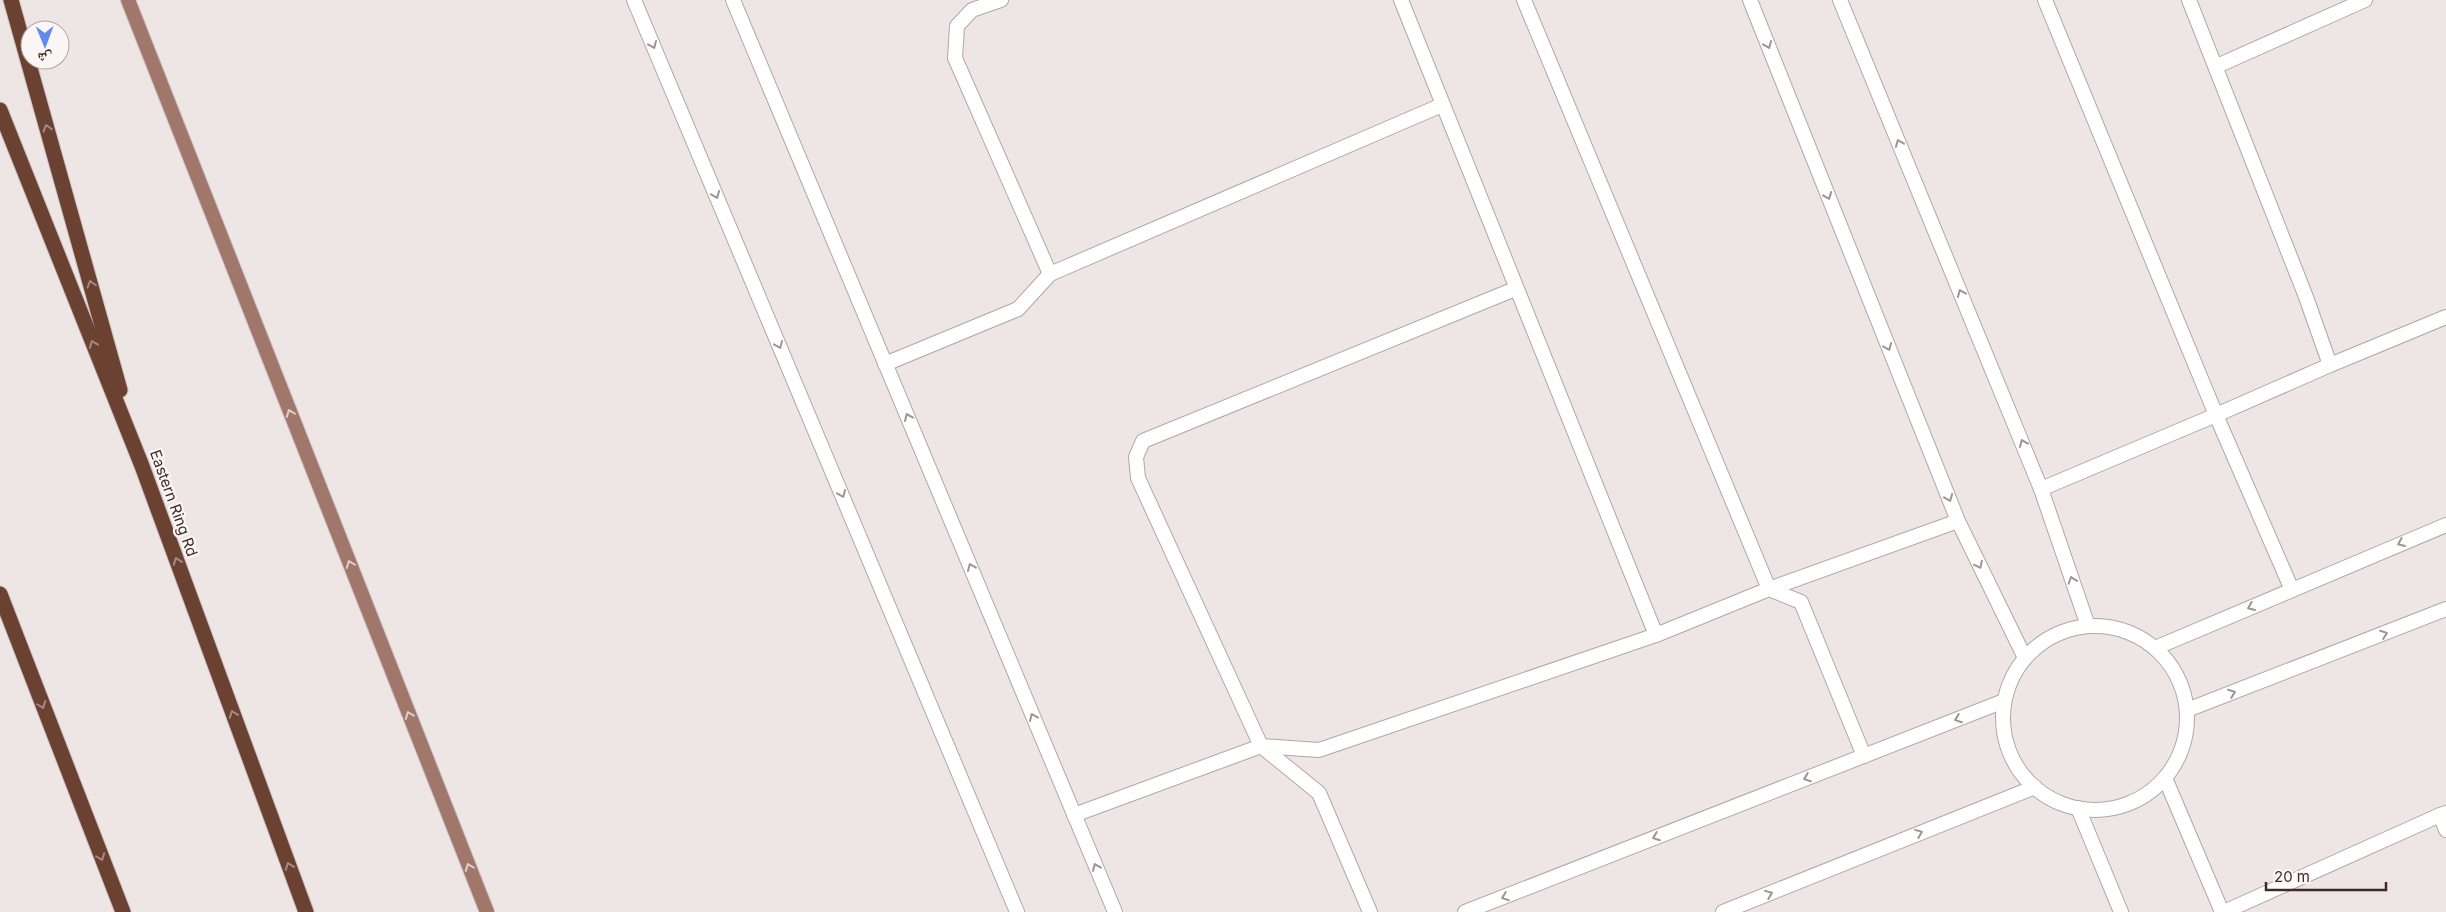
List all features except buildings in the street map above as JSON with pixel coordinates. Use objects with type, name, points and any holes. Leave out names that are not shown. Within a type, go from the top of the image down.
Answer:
[{"type":"highway","points":[[11,0],[142,466]]},
{"type":"highway","name":"Eastern Ring Rd","points":[[0,110],[142,466],[306,912]]},
{"type":"highway","points":[[0,594],[122,912]]},
{"type":"highway","points":[[0,613],[30,675]]},
{"type":"main road","points":[[128,0],[487,912]]},
{"type":"lane","points":[[634,0],[1018,912]]},
{"type":"lane","points":[[733,0],[1115,912]]},
{"type":"lane","points":[[1001,0],[972,10],[957,26],[955,58],[1050,274]]},
{"type":"lane","points":[[1401,0],[1515,289],[1656,635]]},
{"type":"lane","points":[[1524,0],[1769,589],[1801,602],[1864,756]]},
{"type":"lane","points":[[1750,0],[1958,521],[2024,658]]},
{"type":"lane","points":[[1840,0],[2041,489],[2088,626]]},
{"type":"lane","points":[[2045,0],[2216,414],[2292,590]]},
{"type":"lane","points":[[2189,0],[2217,66],[2330,365]]},
{"type":"lane","points":[[2217,66],[2365,0]]},
{"type":"lane","points":[[885,364],[1018,309],[1050,274],[1442,105]]},
{"type":"lane","points":[[1370,912],[1319,793],[1261,746],[1138,478],[1136,457],[1143,441],[1515,289]]},
{"type":"lane","points":[[2041,489],[2446,317]]},
{"type":"lane","points":[[1074,815],[1261,746],[1319,750],[1656,635],[1769,589],[1958,521]]},
{"type":"lane","points":[[2155,648],[2446,524]]},
{"type":"lane","points":[[2187,710],[2446,609]]},
{"type":"lane","points":[[2088,626],[2112,627],[2135,635],[2155,648],[2171,666],[2182,687],[2187,710],[2186,735],[2178,758],[2165,778],[2147,793],[2126,804],[2102,809],[2078,808],[2055,801],[2034,787],[2019,770],[2008,749],[2002,725],[2004,701],[2011,678],[2024,658],[2050,638],[2064,631],[2088,626]]},
{"type":"lane","points":[[1466,912],[2004,701]]},
{"type":"lane","points":[[2165,778],[2223,912],[2443,814],[2446,830]]},
{"type":"lane","points":[[1723,912],[2034,787]]},
{"type":"lane","points":[[2078,808],[2121,912]]}]
